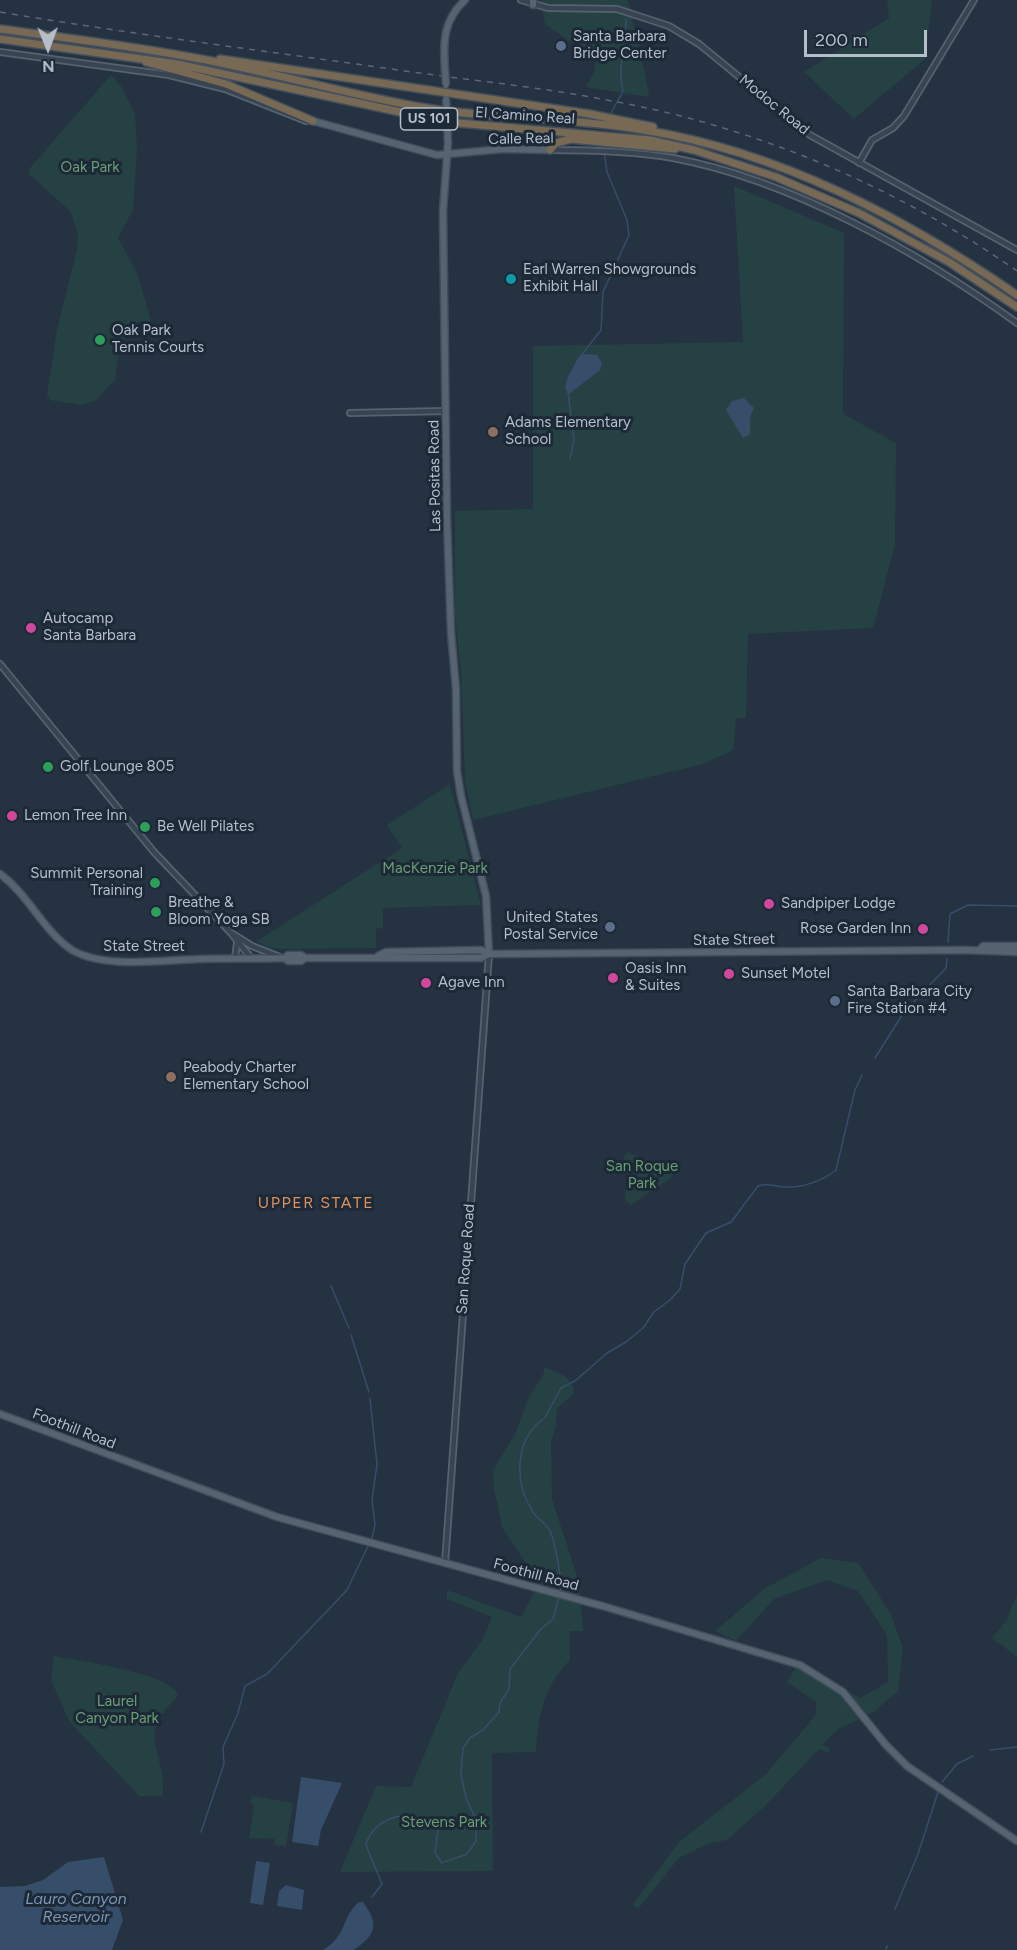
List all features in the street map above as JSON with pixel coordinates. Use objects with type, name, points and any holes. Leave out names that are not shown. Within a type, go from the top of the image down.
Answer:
[{"type":"highway","name":"El Camino Real","points":[[0,29],[158,51],[437,110],[621,126],[678,136],[762,161],[847,195],[956,254],[1017,295]]},
{"type":"highway","name":"El Camino Real","points":[[0,39],[139,58],[225,74],[357,105],[443,122],[650,140],[694,150],[776,177],[859,213],[949,262],[1017,308]]},
{"type":"highway","points":[[158,51],[251,62],[590,114],[642,124],[678,136]]},
{"type":"highway","points":[[139,58],[154,65],[239,88],[313,121]]},
{"type":"highway","points":[[550,150],[556,143],[571,139],[694,150]]},
{"type":"main road","name":"Las Positas Road","points":[[465,0],[455,11],[445,32],[448,142],[443,211],[449,608],[456,689],[457,771],[460,796],[486,896],[489,954]]},
{"type":"main road","name":"Calle Real","points":[[313,121],[437,155],[502,149],[550,150]]},
{"type":"main road","name":"State Street","points":[[0,874],[20,892],[59,939],[84,955],[103,960],[284,958],[288,961],[301,961],[305,958],[377,956],[386,952],[481,950],[489,954],[933,950],[980,950],[983,953],[1017,952]]},
{"type":"main road","name":"State Street","points":[[980,950],[983,946],[1017,946]]},
{"type":"main road","name":"Foothill Road","points":[[0,1414],[276,1517],[588,1602],[790,1661],[817,1673],[850,1699],[886,1745],[907,1766],[1017,1841]]},
{"type":"street","name":"Modoc Road","points":[[521,0],[533,3],[617,9],[669,26],[699,44],[810,135],[929,199],[1017,250]]},
{"type":"street","points":[[859,163],[872,141],[893,128],[904,116],[974,0]]},
{"type":"street","name":"Calle Real","points":[[0,52],[153,72],[237,93],[295,118],[313,121]]},
{"type":"street","name":"Calle Real","points":[[550,150],[643,153],[675,158],[737,175],[815,206],[883,238],[1017,323]]},
{"type":"street","points":[[350,413],[446,411]]},
{"type":"street","points":[[0,664],[158,858],[231,933],[251,958]]},
{"type":"street","points":[[231,933],[252,946],[284,958]]},
{"type":"street","points":[[235,958],[237,943]]},
{"type":"street","name":"San Roque Road","points":[[445,1563],[489,954]]},
{"type":"green space","points":[[541,0],[628,0],[648,97],[585,87],[594,73],[596,60],[545,24]]},
{"type":"green space","points":[[887,0],[932,0],[925,59],[854,119],[804,72],[889,18]]},
{"type":"green space","name":"Oak Park","points":[[111,75],[121,86],[135,114],[137,148],[133,210],[118,238],[138,275],[151,321],[138,322],[127,332],[119,347],[115,380],[95,401],[80,405],[50,400],[47,395],[57,329],[77,250],[78,233],[70,211],[29,174],[29,169]]},
{"type":"green space","points":[[734,186],[844,233],[843,414],[896,443],[895,544],[873,628],[748,634],[746,718],[736,718],[733,750],[703,764],[473,820],[465,779],[461,669],[455,615],[455,511],[533,509],[533,346],[743,342]]},
{"type":"green space","name":"MacKenzie Park","points":[[450,784],[481,905],[383,908],[383,928],[376,929],[376,948],[280,949],[267,947],[257,941],[402,848],[387,825]]},
{"type":"green space","name":"San Roque Park","points":[[627,1152],[670,1169],[673,1173],[671,1178],[631,1205],[625,1200],[627,1176],[624,1157]]},
{"type":"green space","name":"Stevens Park","points":[[544,1367],[568,1379],[574,1394],[557,1408],[556,1426],[551,1442],[552,1499],[579,1582],[583,1631],[570,1631],[570,1660],[548,1692],[538,1727],[536,1752],[492,1753],[493,1871],[340,1872],[376,1786],[411,1787],[458,1673],[483,1639],[492,1617],[447,1599],[447,1590],[521,1617],[533,1594],[529,1568],[502,1527],[494,1488],[493,1470],[515,1434],[529,1397],[544,1373]]},
{"type":"green space","points":[[821,1558],[858,1563],[891,1614],[903,1648],[898,1691],[875,1711],[837,1730],[822,1745],[830,1748],[828,1753],[819,1749],[766,1805],[727,1840],[709,1843],[679,1858],[638,1909],[633,1904],[679,1842],[766,1774],[816,1715],[816,1702],[787,1682],[798,1664],[860,1698],[888,1682],[887,1635],[858,1591],[827,1580],[774,1599],[736,1641],[715,1631],[764,1589]]},
{"type":"green space","points":[[1017,1595],[1017,1657],[992,1638],[1006,1621]]},
{"type":"green space","name":"Laurel Canyon Park","points":[[54,1656],[123,1669],[160,1681],[172,1688],[178,1696],[157,1724],[155,1734],[163,1779],[163,1796],[139,1796],[69,1721],[51,1680]]},
{"type":"green space","points":[[252,1796],[293,1803],[286,1846],[274,1845],[275,1839],[249,1838],[254,1804],[250,1803]]},
{"type":"water","points":[[597,355],[602,363],[600,370],[569,394],[565,389],[567,379],[579,356]]},
{"type":"water","points":[[744,398],[754,408],[750,417],[750,434],[743,438],[726,410],[732,401]]},
{"type":"water","points":[[301,1777],[342,1783],[321,1830],[318,1846],[292,1842]]},
{"type":"water","name":"Lauro Canyon Reservoir","points":[[104,1857],[123,1920],[112,1950],[0,1950],[0,1887],[25,1886],[43,1880],[68,1862]]},
{"type":"water","points":[[256,1861],[270,1863],[263,1905],[250,1903]]},
{"type":"water","points":[[286,1885],[304,1890],[302,1910],[277,1906],[279,1891]]},
{"type":"water","points":[[359,1902],[363,1902],[372,1917],[371,1934],[354,1950],[323,1950],[337,1938],[349,1914]]},
{"type":"waterway","points":[[610,115],[623,91],[621,65],[626,19]]},
{"type":"waterway","points":[[580,357],[601,330],[603,292],[629,235],[627,220],[607,172],[603,146]]},
{"type":"waterway","points":[[568,392],[574,440],[570,459]]},
{"type":"waterway","points":[[948,942],[950,914],[968,905],[1017,906]]},
{"type":"waterway","points":[[875,1058],[904,1012],[946,968],[947,959]]},
{"type":"waterway","points":[[545,1417],[561,1388],[575,1381],[607,1353],[626,1342],[643,1328],[654,1312],[670,1300],[680,1289],[685,1264],[706,1233],[731,1222],[758,1186],[765,1184],[786,1187],[806,1185],[836,1170],[855,1090],[862,1075]]},
{"type":"waterway","points":[[331,1286],[349,1328]]},
{"type":"waterway","points":[[351,1335],[369,1392]]},
{"type":"waterway","points":[[370,1399],[377,1464],[372,1500],[375,1525],[372,1538]]},
{"type":"waterway","points":[[543,1419],[533,1428],[522,1450],[520,1476],[527,1501],[551,1534],[559,1570],[560,1592]]},
{"type":"waterway","points":[[201,1832],[224,1764],[223,1747],[238,1713],[245,1686],[267,1674],[347,1590],[368,1546]]},
{"type":"waterway","points":[[372,1897],[382,1884],[366,1845],[370,1834],[387,1820],[398,1816],[409,1816],[420,1817],[430,1822],[438,1830],[435,1853],[442,1863],[467,1854],[476,1841],[476,1820],[466,1798],[461,1775],[463,1748],[470,1738],[483,1730],[499,1712],[500,1703],[509,1689],[510,1669],[540,1630],[553,1619],[559,1597]]},
{"type":"waterway","points":[[990,1750],[1017,1747]]},
{"type":"waterway","points":[[942,1782],[957,1764],[973,1756]]},
{"type":"waterway","points":[[895,1909],[918,1854],[938,1792]]},
{"type":"waterway","points":[[886,1950],[887,1946]]},
{"type":"railway","points":[[0,12],[154,36],[562,92],[666,112],[772,144],[824,164],[923,213],[1017,271]]},
{"type":"place","name":"Santa Barbara Bridge Center","points":[[561,46]]},
{"type":"place","name":"Earl Warren Showgrounds Exhibit Hall","points":[[511,279]]},
{"type":"place","name":"Oak Park Tennis Courts","points":[[100,340]]},
{"type":"place","name":"Adams Elementary School","points":[[493,432]]},
{"type":"place","name":"Autocamp Santa Barbara","points":[[31,628]]},
{"type":"place","name":"Golf Lounge 805","points":[[48,767]]},
{"type":"place","name":"Lemon Tree Inn","points":[[12,816]]},
{"type":"place","name":"Be Well Pilates","points":[[145,827]]},
{"type":"place","name":"Summit Personal Training","points":[[155,883]]},
{"type":"place","name":"Sandpiper Lodge","points":[[769,904]]},
{"type":"place","name":"Breathe & Bloom Yoga SB","points":[[156,912]]},
{"type":"place","name":"United States Postal Service","points":[[610,927]]},
{"type":"place","name":"Rose Garden Inn","points":[[923,929]]},
{"type":"place","name":"Sunset Motel","points":[[729,974]]},
{"type":"place","name":"Oasis Inn & Suites","points":[[613,978]]},
{"type":"place","name":"Agave Inn","points":[[426,983]]},
{"type":"place","name":"Santa Barbara City Fire Station #4","points":[[835,1001]]},
{"type":"place","name":"Peabody Charter Elementary School","points":[[171,1077]]},
{"type":"district","name":"UPPER STATE","points":[[316,1203]]}]
